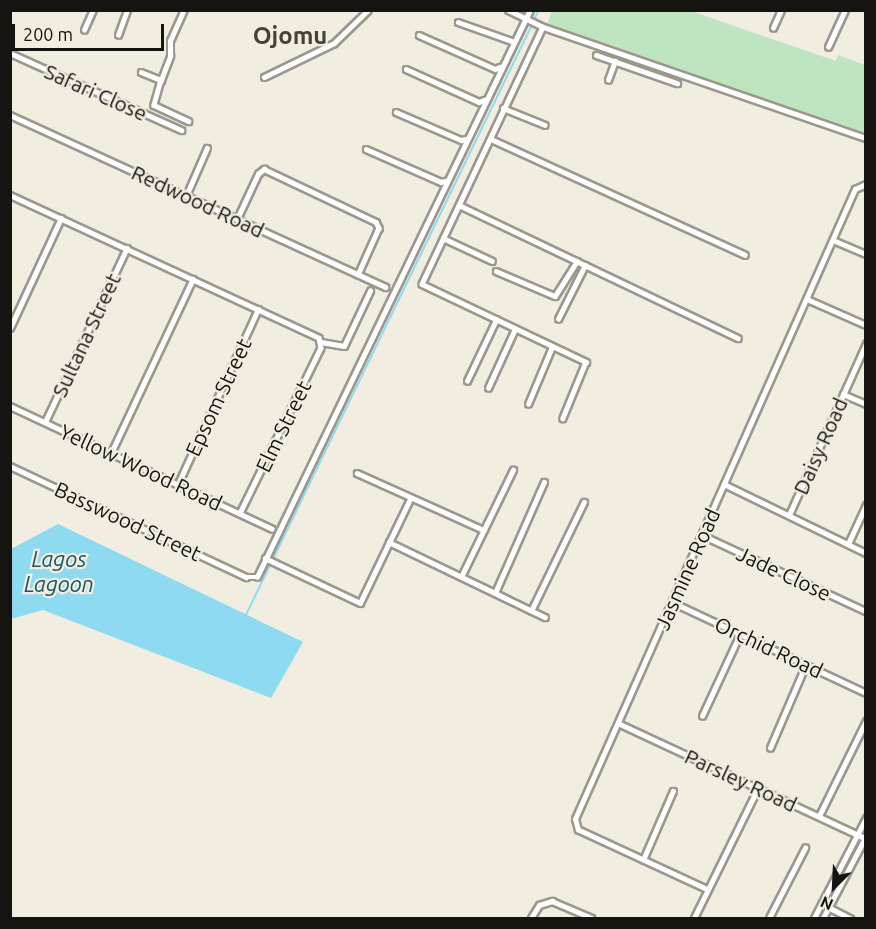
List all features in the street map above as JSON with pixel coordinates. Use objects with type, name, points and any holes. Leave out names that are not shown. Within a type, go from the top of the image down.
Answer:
[{"type":"street","points":[[84,30],[93,10]]},
{"type":"street","points":[[118,35],[127,10]]},
{"type":"street","points":[[184,10],[170,41],[170,56],[154,105],[189,121]]},
{"type":"street","points":[[264,77],[334,44],[368,10]]},
{"type":"street","points":[[508,10],[542,26],[866,138]]},
{"type":"street","points":[[410,499],[360,603],[266,559],[512,41],[530,10]]},
{"type":"street","points":[[773,28],[781,10]]},
{"type":"street","points":[[828,47],[845,10]]},
{"type":"street","points":[[458,22],[512,41]]},
{"type":"street","points":[[542,26],[422,284],[586,362],[562,418]]},
{"type":"street","points":[[419,35],[495,69],[500,67]]},
{"type":"street","points":[[608,80],[614,51]]},
{"type":"street","name":"Safari Close","points":[[10,53],[181,130]]},
{"type":"street","points":[[596,55],[677,83]]},
{"type":"street","points":[[406,69],[479,102],[484,100]]},
{"type":"street","points":[[141,72],[161,80]]},
{"type":"street","points":[[503,108],[545,125]]},
{"type":"street","points":[[396,112],[461,140],[466,138]]},
{"type":"street","name":"Redwood Road","points":[[10,115],[385,287]]},
{"type":"street","points":[[491,139],[745,255]]},
{"type":"street","points":[[186,196],[207,148]]},
{"type":"street","points":[[366,149],[441,182],[446,181]]},
{"type":"street","points":[[237,219],[261,170],[274,174],[375,222],[379,228],[358,275]]},
{"type":"street","name":"Jasmine Road","points":[[708,890],[578,830],[575,819],[855,189],[866,184]]},
{"type":"street","points":[[10,195],[258,309],[320,340],[344,346],[370,291]]},
{"type":"street","points":[[459,205],[738,338]]},
{"type":"street","points":[[10,328],[62,219]]},
{"type":"street","points":[[443,238],[492,261]]},
{"type":"street","points":[[833,240],[866,254]]},
{"type":"street","name":"Sultana Street","points":[[45,422],[127,248]]},
{"type":"street","points":[[496,271],[555,296],[577,261]]},
{"type":"street","points":[[558,319],[585,265]]},
{"type":"street","points":[[111,453],[193,279]]},
{"type":"street","points":[[807,300],[866,326]]},
{"type":"street","name":"Epsom Street","points":[[178,484],[258,309]]},
{"type":"street","points":[[467,381],[496,320]]},
{"type":"street","points":[[488,388],[515,329]]},
{"type":"street","name":"Elm Street","points":[[240,513],[320,340]]},
{"type":"street","name":"Daisy Road","points":[[789,516],[866,344]]},
{"type":"street","points":[[528,404],[552,347]]},
{"type":"street","points":[[843,394],[866,404]]},
{"type":"street","name":"Yellow Wood Road","points":[[10,406],[272,529]]},
{"type":"street","name":"Basswood Street","points":[[10,466],[246,577],[257,577],[266,559]]},
{"type":"street","points":[[460,577],[513,470]]},
{"type":"street","points":[[357,473],[410,499],[484,530]]},
{"type":"street","points":[[495,593],[544,482]]},
{"type":"street","points":[[724,484],[866,552]]},
{"type":"street","points":[[531,611],[584,502]]},
{"type":"street","points":[[848,544],[866,505]]},
{"type":"street","name":"Jade Close","points":[[702,535],[866,611]]},
{"type":"street","points":[[389,542],[545,617]]},
{"type":"street","name":"Orchid Road","points":[[672,602],[866,693]]},
{"type":"street","points":[[702,716],[740,634]]},
{"type":"street","points":[[770,748],[806,664]]},
{"type":"street","points":[[819,816],[866,721]]},
{"type":"street","name":"Parsley Road","points":[[618,723],[865,837]]},
{"type":"street","points":[[694,918],[758,788]]},
{"type":"street","points":[[643,860],[673,790]]},
{"type":"street","points":[[814,918],[866,818]]},
{"type":"street","points":[[823,918],[865,837]]},
{"type":"street","points":[[769,918],[805,848]]},
{"type":"street","points":[[824,899],[829,908],[850,918]]},
{"type":"street","points":[[531,918],[539,905],[552,901],[592,918]]},
{"type":"green space","points":[[552,11],[691,11],[836,61],[838,55],[865,65],[865,142],[836,128],[545,30]]},
{"type":"water","name":"Lagos Lagoon","points":[[58,524],[303,642],[271,698],[43,610],[11,619],[11,549]]},
{"type":"waterway","points":[[534,20],[539,10]]},
{"type":"waterway","points":[[246,615],[532,25]]},
{"type":"district","name":"Ojomu","points":[[290,36]]}]
